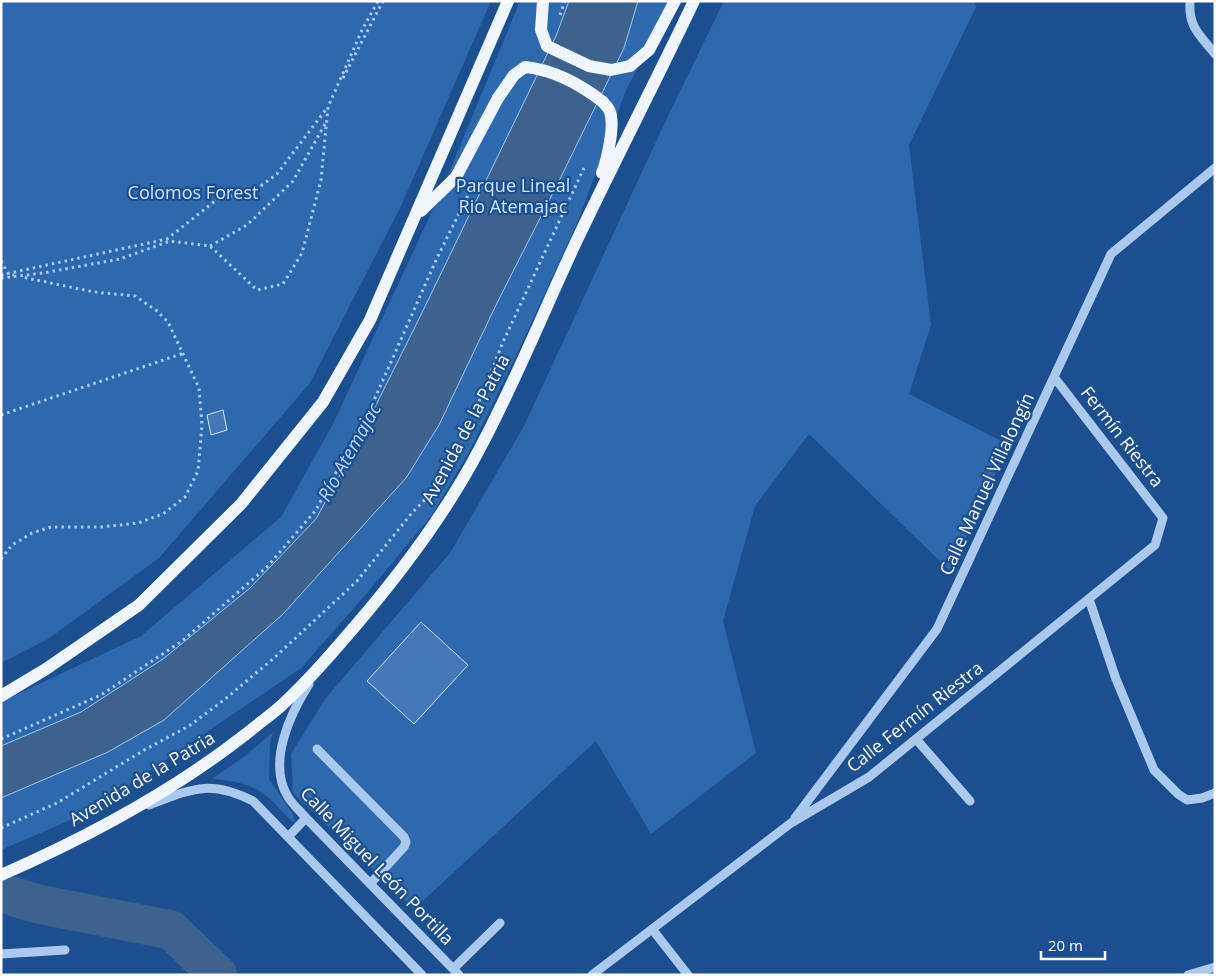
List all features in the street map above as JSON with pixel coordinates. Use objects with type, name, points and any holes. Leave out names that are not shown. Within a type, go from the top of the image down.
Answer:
[{"type":"main road","points":[[1,696],[46,669],[139,605],[241,504],[323,402],[370,320],[508,1]]},
{"type":"main road","points":[[543,1],[541,30],[547,46],[589,66],[611,70],[630,66],[649,50],[675,1]]},
{"type":"main road","name":"Avenida de la Patria","points":[[1,874],[60,849],[196,772],[281,706],[322,665],[395,580],[441,514],[478,451],[507,394],[578,239],[694,1]]},
{"type":"main road","points":[[416,216],[456,176],[498,98],[514,75],[525,67],[538,68],[582,86],[603,102],[610,112],[608,157],[578,239]]},
{"type":"street","points":[[1190,1],[1189,15],[1193,26],[1214,53]]},
{"type":"street","name":"Calle Manuel Villalongín","points":[[791,823],[937,629],[1111,254],[1215,168]]},
{"type":"street","name":"Fermín Riestra","points":[[1054,377],[1163,518]]},
{"type":"street","name":"Calle Fermín Riestra","points":[[592,975],[791,823],[869,777],[1155,546],[1163,518]]},
{"type":"street","points":[[1089,599],[1116,679],[1154,770],[1178,794],[1187,800],[1202,798],[1215,793]]},
{"type":"street","name":"Calle Miguel León Portilla","points":[[322,665],[296,704],[280,751],[280,774],[288,796],[306,818],[456,972]]},
{"type":"street","points":[[916,739],[970,802]]},
{"type":"street","points":[[317,749],[404,836],[406,842],[404,847],[370,884]]},
{"type":"street","points":[[125,813],[189,790],[212,787],[234,792],[252,801],[422,975]]},
{"type":"street","points":[[288,837],[306,818]]},
{"type":"street","points":[[456,972],[500,923]]},
{"type":"street","points":[[652,929],[688,975]]},
{"type":"street","points":[[1,954],[65,950]]},
{"type":"street","points":[[1188,975],[1215,967]]},
{"type":"path","points":[[1,277],[43,273],[120,259],[170,241],[210,246],[257,290],[283,284],[302,253],[321,180],[328,107],[362,30],[378,1]]},
{"type":"path","points":[[1,277],[167,239],[216,201],[258,188],[277,174],[328,107],[383,1]]},
{"type":"path","points":[[210,246],[247,225],[292,181],[326,123]]},
{"type":"path","points":[[478,421],[478,404],[503,342],[587,164]]},
{"type":"path","points":[[1,261],[9,275]]},
{"type":"path","points":[[1,559],[12,546],[32,533],[51,527],[101,527],[138,523],[163,514],[186,497],[198,471],[202,425],[199,388],[168,322],[157,311],[135,296],[94,292],[9,275]]},
{"type":"path","points":[[1,415],[184,353]]},
{"type":"path","points":[[1,828],[57,803],[146,749],[189,726],[224,700],[274,658],[357,581],[411,514],[442,482]]},
{"type":"green space","name":"Colomos Forest","points":[[1,1],[491,1],[401,206],[310,383],[159,558],[48,639],[1,663]]},
{"type":"green space","name":"Parque Lineal Rio Atemajac","points":[[520,1],[673,1],[626,90],[578,221],[516,356],[469,452],[432,515],[301,668],[89,812],[1,850],[1,702],[141,636],[281,517],[333,424],[440,194]]},
{"type":"green space","points":[[724,1],[974,1],[976,7],[909,145],[931,325],[909,394],[1009,445],[950,571],[809,434],[755,506],[723,621],[756,753],[651,834],[596,741],[414,909],[293,793],[291,754],[325,699],[450,553],[524,426],[668,116]]},
{"type":"green space","points":[[273,732],[270,743],[269,779],[292,813],[296,824],[266,795],[256,789],[237,782],[212,779],[246,755]]},
{"type":"shaded area","points":[[569,1],[638,1],[624,48],[497,303],[439,425],[406,478],[283,614],[164,720],[108,752],[1,798],[1,746],[81,712],[163,659],[250,588],[316,519],[354,449],[417,323],[556,36]]},
{"type":"building","points":[[223,410],[227,430],[211,435],[207,415]]},
{"type":"building","points":[[421,622],[468,665],[414,724],[367,681]]},
{"type":"waterway","points":[[12,896],[38,904],[171,930],[218,975]]},
{"type":"water label","name":"Río Atemajac","points":[[349,452]]}]
